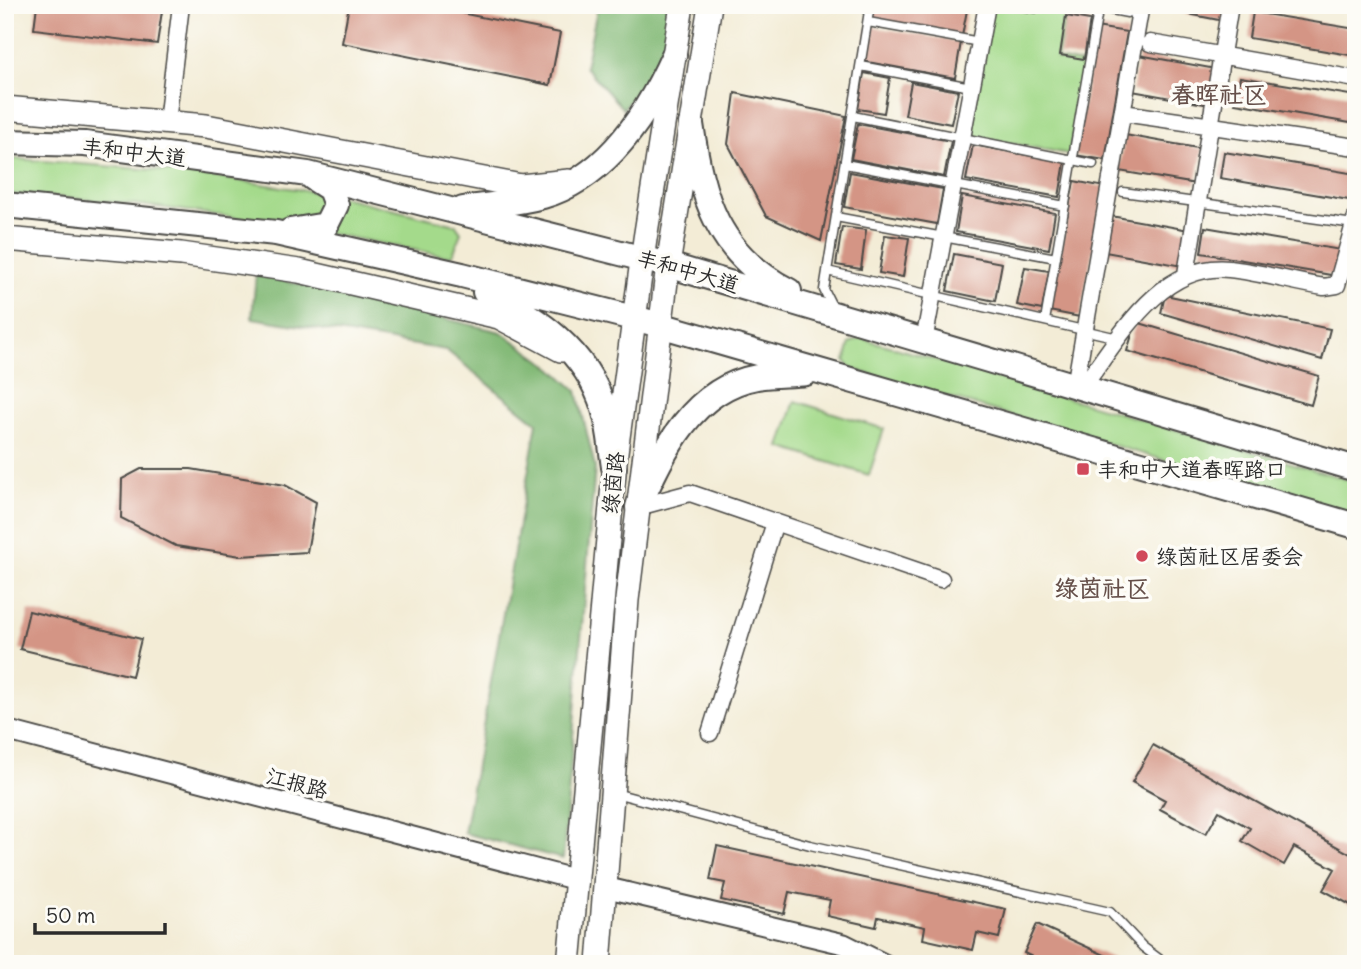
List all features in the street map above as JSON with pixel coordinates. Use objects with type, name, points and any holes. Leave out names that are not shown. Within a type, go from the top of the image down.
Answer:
[{"type":"main road","name":"绿茵路","points":[[569,964],[614,467],[642,258],[682,5]]},
{"type":"main road","name":"绿茵路","points":[[598,964],[627,600],[668,265],[710,5]]},
{"type":"main road","points":[[451,210],[544,196],[579,180],[613,151],[637,122],[657,94],[674,55]]},
{"type":"main road","points":[[5,108],[167,122],[263,135],[509,184],[579,180]]},
{"type":"main road","points":[[691,124],[706,202],[720,230],[739,255],[771,282],[837,315]]},
{"type":"main road","name":"丰和中大道","points":[[5,142],[85,144],[308,174],[668,265],[1356,469]]},
{"type":"main road","points":[[276,233],[326,225],[336,205],[330,189],[308,174]]},
{"type":"main road","points":[[5,205],[276,233],[437,269],[634,318],[1356,526]]},
{"type":"main road","points":[[5,239],[181,254],[299,271],[499,317],[578,359]]},
{"type":"main road","points":[[437,269],[520,309],[564,341],[592,378],[604,410],[614,467]]},
{"type":"main road","points":[[638,508],[664,449],[691,413],[722,389],[755,377],[822,372]]},
{"type":"street","points":[[167,122],[181,5]]},
{"type":"street","points":[[924,341],[987,5]]},
{"type":"street","points":[[1079,387],[1085,331],[1123,113],[1134,7],[1106,5]]},
{"type":"street","points":[[1185,274],[1230,5]]},
{"type":"street","points":[[1150,43],[1356,79]]},
{"type":"street","points":[[1123,113],[1356,147]]},
{"type":"street","points":[[1079,387],[1166,286],[1185,274],[1202,269],[1228,269],[1324,287],[1337,285],[1355,221]]},
{"type":"street","points":[[638,508],[690,493],[941,579]]},
{"type":"street","points":[[710,733],[775,522]]},
{"type":"street","name":"江报路","points":[[5,730],[577,880]]},
{"type":"street","points":[[604,887],[844,944],[884,964]]},
{"type":"lane","points":[[837,315],[824,290],[870,5]]},
{"type":"lane","points":[[1045,321],[1099,5]]},
{"type":"lane","points":[[868,22],[980,42]]},
{"type":"lane","points":[[861,66],[971,87]]},
{"type":"lane","points":[[853,116],[1093,164]]},
{"type":"lane","points":[[845,164],[1065,206]]},
{"type":"lane","points":[[1123,192],[1355,221]]},
{"type":"lane","points":[[836,217],[1056,258]]},
{"type":"lane","points":[[827,271],[1119,338]]},
{"type":"lane","points":[[612,792],[810,845],[1110,912],[1143,947],[1166,964]]},
{"type":"green space","points":[[598,5],[672,5],[657,62],[623,109],[585,67]]},
{"type":"green space","points":[[990,5],[1067,5],[1057,59],[1085,64],[1069,154],[966,135]]},
{"type":"green space","points":[[5,158],[179,172],[330,194],[456,225],[461,232],[453,255],[445,256],[226,216],[117,202],[5,194]]},
{"type":"green space","points":[[256,274],[501,332],[552,368],[577,391],[595,467],[563,859],[464,833],[537,423],[446,350],[252,318]]},
{"type":"green space","points":[[861,338],[1356,482],[1356,516],[852,369],[845,361],[850,343]]},
{"type":"green space","points":[[795,401],[884,429],[869,475],[780,447]]},
{"type":"building","points":[[37,5],[119,5],[162,11],[157,44],[34,29]]},
{"type":"building","points":[[349,5],[421,5],[560,33],[550,85],[342,43]]},
{"type":"building","points":[[872,5],[968,5],[962,36],[870,20]]},
{"type":"building","points":[[1015,5],[1038,5],[1036,13],[1015,10]]},
{"type":"building","points":[[1142,5],[1227,5],[1224,21]]},
{"type":"building","points":[[1253,12],[1356,29],[1356,56],[1249,38]]},
{"type":"building","points":[[1066,16],[1090,20],[1084,59],[1060,55]]},
{"type":"building","points":[[868,26],[961,42],[955,78],[862,61]]},
{"type":"building","points":[[1096,27],[1127,32],[1105,160],[1075,155]]},
{"type":"building","points":[[1139,55],[1216,69],[1210,105],[1132,91]]},
{"type":"building","points":[[864,73],[890,78],[884,113],[858,109]]},
{"type":"building","points":[[1240,77],[1356,96],[1356,124],[1235,103]]},
{"type":"building","points":[[911,82],[958,91],[951,124],[905,115]]},
{"type":"building","points":[[735,93],[846,116],[821,241],[766,216],[728,144]]},
{"type":"building","points":[[858,124],[951,141],[944,177],[851,159]]},
{"type":"building","points":[[1125,135],[1203,149],[1196,184],[1119,171]]},
{"type":"building","points":[[973,145],[1065,162],[1059,197],[966,180]]},
{"type":"building","points":[[1224,152],[1356,174],[1355,201],[1220,178]]},
{"type":"building","points":[[850,172],[943,189],[937,224],[844,207]]},
{"type":"building","points":[[1074,181],[1105,187],[1080,317],[1049,311]]},
{"type":"building","points":[[962,196],[1055,213],[1049,249],[956,232]]},
{"type":"building","points":[[1111,216],[1189,230],[1183,266],[1105,252]]},
{"type":"building","points":[[842,227],[866,230],[861,269],[836,265]]},
{"type":"building","points":[[1205,227],[1341,250],[1337,276],[1201,253]]},
{"type":"building","points":[[885,235],[909,238],[903,277],[879,273]]},
{"type":"building","points":[[954,254],[1002,263],[995,301],[947,291]]},
{"type":"building","points":[[1025,267],[1049,271],[1042,310],[1017,305]]},
{"type":"building","points":[[1165,295],[1330,329],[1322,360],[1161,313]]},
{"type":"building","points":[[1136,322],[1319,376],[1311,405],[1127,351]]},
{"type":"building","points":[[141,469],[191,469],[285,485],[316,502],[307,552],[241,556],[176,546],[121,518],[122,479]]},
{"type":"building","points":[[29,611],[141,639],[132,676],[20,649]]},
{"type":"building","points":[[1153,745],[1356,857],[1356,908],[1323,890],[1335,869],[1294,847],[1284,865],[1242,841],[1250,828],[1219,811],[1206,834],[1160,809],[1165,800],[1132,782]]},
{"type":"building","points":[[717,846],[1006,909],[999,938],[977,933],[973,950],[923,939],[925,927],[878,917],[876,927],[827,916],[830,900],[789,892],[784,914],[721,900],[725,883],[710,880]]},
{"type":"building","points":[[1037,924],[1120,962],[1047,964],[1024,953]]},
{"type":"place","name":"丰和中大道春晖路口","points":[[1083,469]]},
{"type":"place","name":"绿茵社区居委会","points":[[1142,556]]},
{"type":"district","name":"春晖社区","points":[[1219,94]]},
{"type":"district","name":"绿茵社区","points":[[1102,588]]}]
